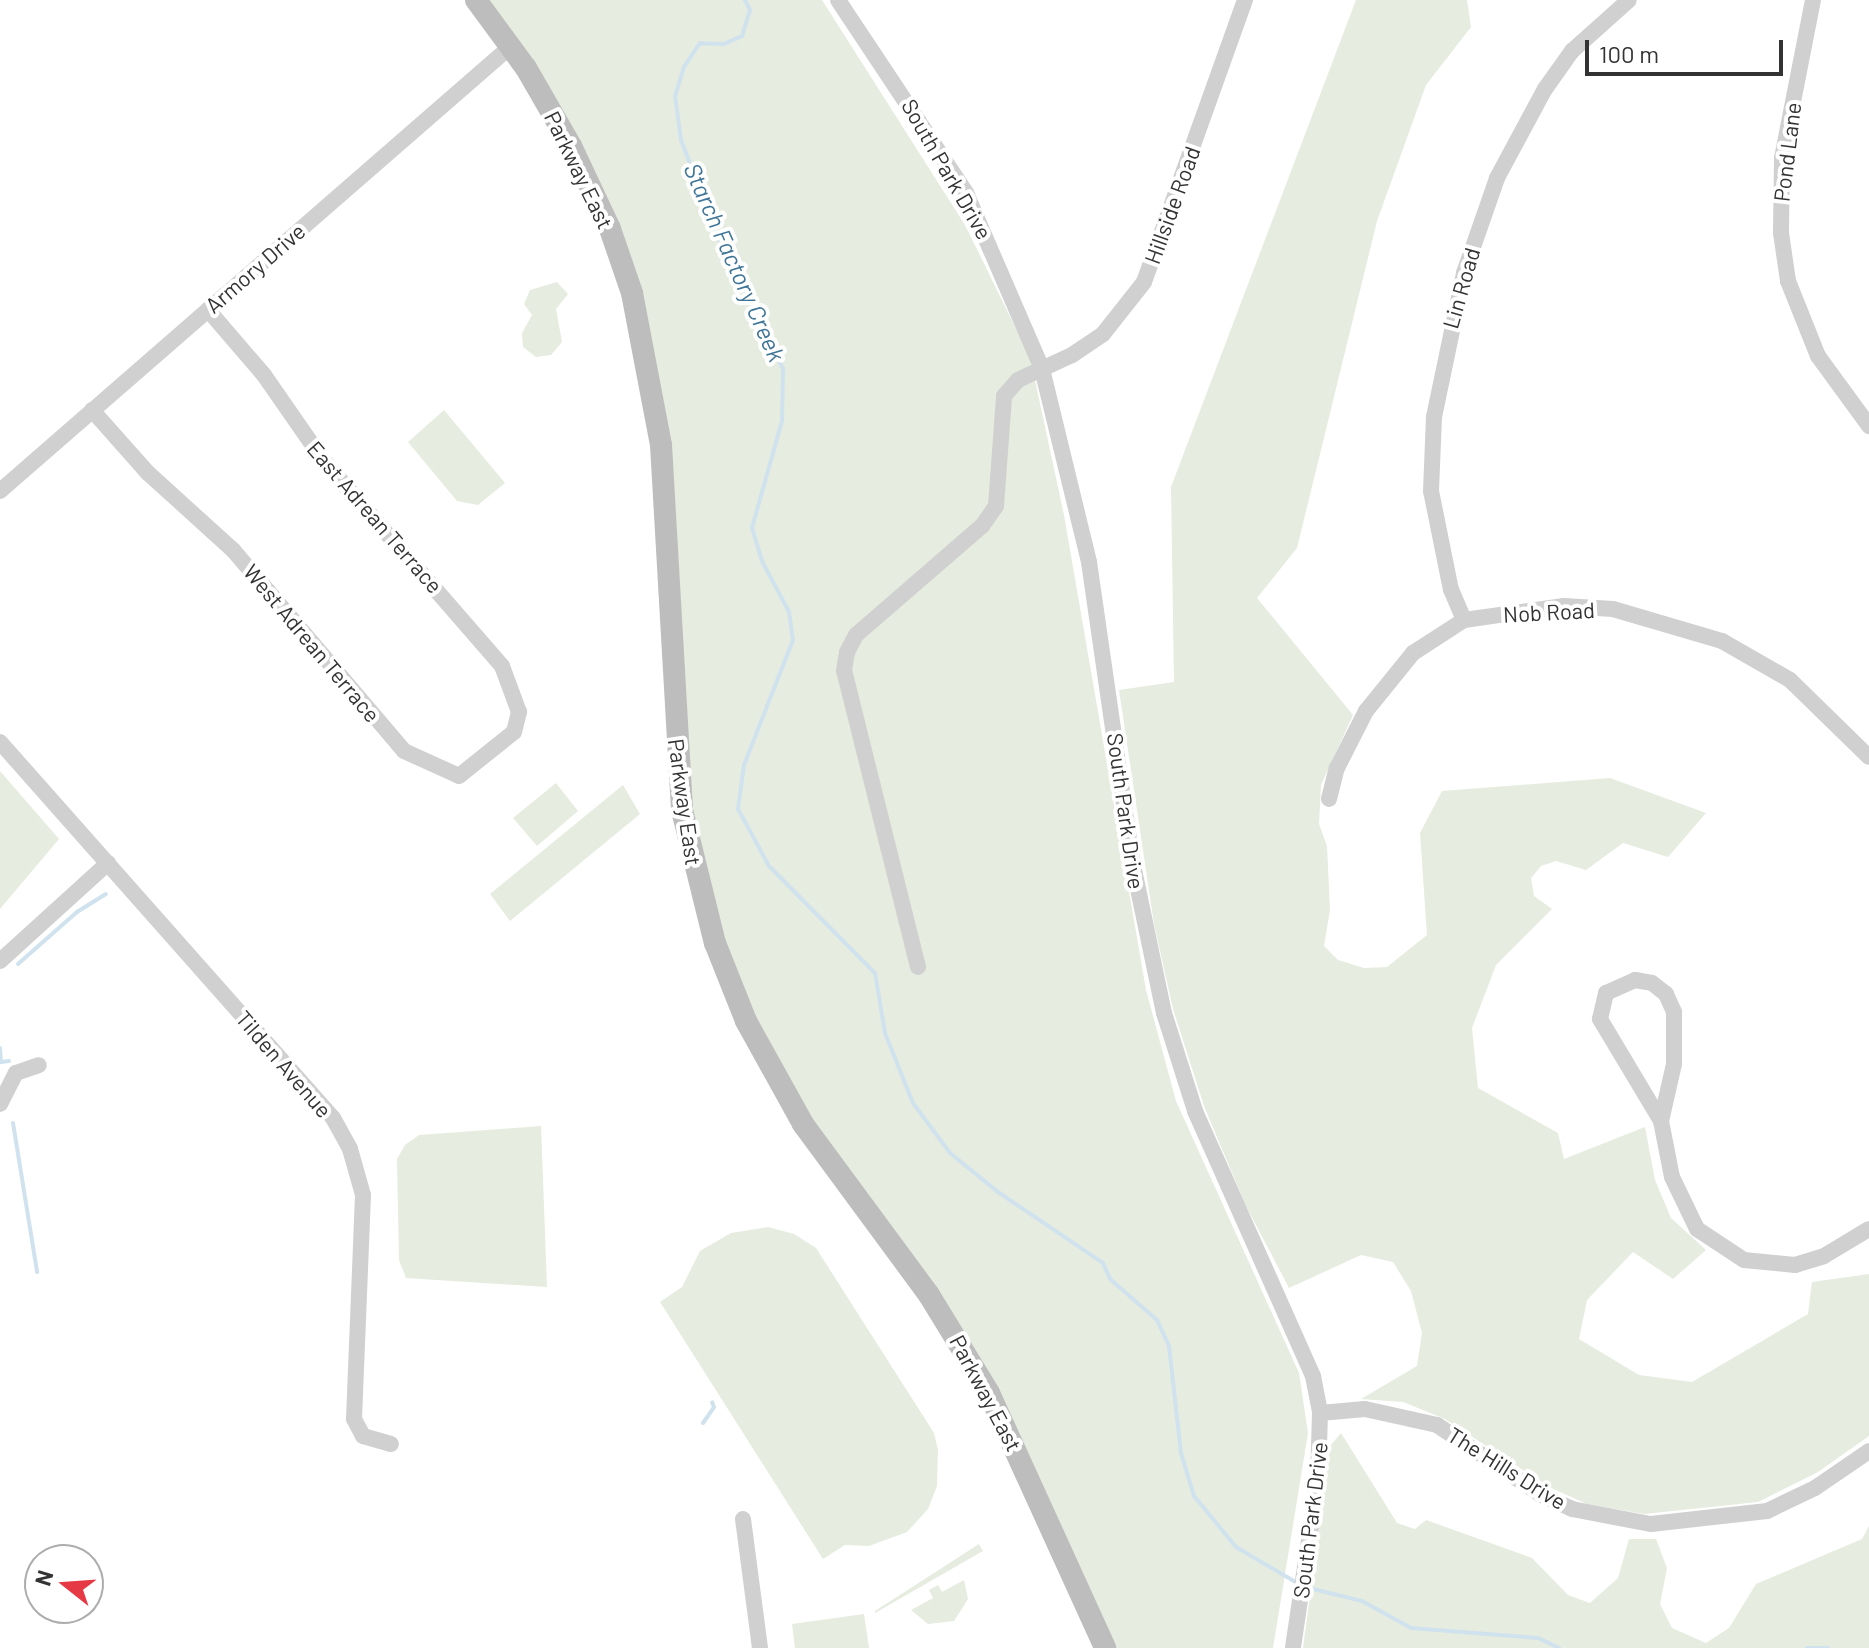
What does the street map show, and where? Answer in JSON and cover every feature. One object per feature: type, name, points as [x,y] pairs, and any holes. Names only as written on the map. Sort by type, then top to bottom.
[{"type":"street","name":"Parkway East","points":[[476,0],[511,46],[571,146],[610,229],[650,367],[661,445],[682,810],[715,943],[757,1045],[803,1124],[929,1295],[989,1393],[1078,1596],[1105,1648]]},
{"type":"street","name":"South Park Drive","points":[[838,0],[966,193],[1042,369],[1089,562],[1132,860],[1164,1013],[1195,1111],[1304,1353],[1320,1413],[1318,1480],[1293,1648]]},
{"type":"street","name":"Hillside Road","points":[[918,967],[844,671],[847,652],[856,635],[982,526],[996,506],[1004,396],[1018,380],[1103,334],[1144,282],[1245,0]]},
{"type":"street","name":"Lin Road","points":[[1464,620],[1451,590],[1431,491],[1434,417],[1464,273],[1497,178],[1545,89],[1572,51],[1629,0]]},
{"type":"street","name":"Pond Lane","points":[[1813,0],[1782,158],[1781,233],[1788,281],[1818,356],[1869,426]]},
{"type":"street","name":"Armory Drive","points":[[0,491],[511,46]]},
{"type":"street","name":"East Adrean Terrace","points":[[208,310],[264,375],[327,466],[502,666],[511,687]]},
{"type":"street","name":"West Adrean Terrace","points":[[92,410],[148,473],[228,544],[412,757],[452,775],[465,774],[514,732],[519,712],[511,687]]},
{"type":"street","name":"Nob Road","points":[[1329,799],[1348,743],[1387,681],[1442,630],[1464,620],[1564,606],[1613,609],[1665,620],[1722,641],[1790,680],[1869,757]]},
{"type":"street","name":"Tilden Avenue","points":[[0,742],[333,1118],[350,1149],[364,1216],[354,1419],[363,1436],[391,1444]]},
{"type":"street","points":[[0,961],[108,863]]},
{"type":"street","points":[[1661,1121],[1674,1064],[1674,1012],[1666,994],[1652,983],[1618,984],[1606,993],[1600,1019],[1661,1121],[1672,1177],[1693,1222],[1715,1244],[1744,1260],[1795,1265],[1824,1256],[1869,1229]]},
{"type":"street","points":[[0,1104],[16,1073],[39,1065]]},
{"type":"street","name":"The Hills Drive","points":[[1320,1413],[1365,1409],[1437,1425],[1540,1494],[1572,1509],[1651,1524],[1767,1511],[1815,1488],[1869,1451]]},
{"type":"street","points":[[743,1519],[760,1648]]},
{"type":"street","name":"Parkway East","points":[[1078,1596],[1089,1648]]},
{"type":"shaded area","points":[[488,0],[822,0],[965,225],[1030,357],[1064,515],[1146,990],[1176,1101],[1299,1373],[1308,1433],[1273,1648],[1113,1648],[1048,1501],[781,1076],[720,939],[688,805],[669,441],[645,309]]},
{"type":"shaded area","points":[[1356,0],[1467,0],[1471,27],[1426,85],[1377,221],[1297,548],[1257,598],[1353,715],[1321,785],[1319,824],[1327,846],[1330,910],[1324,946],[1338,960],[1364,968],[1387,967],[1427,935],[1420,833],[1442,791],[1610,778],[1706,813],[1668,857],[1623,843],[1586,870],[1556,861],[1541,866],[1531,878],[1534,896],[1552,909],[1496,965],[1472,1028],[1478,1088],[1558,1133],[1564,1159],[1645,1127],[1655,1180],[1671,1218],[1706,1250],[1673,1279],[1633,1252],[1587,1300],[1579,1339],[1639,1375],[1692,1382],[1808,1314],[1812,1282],[1869,1274],[1869,1436],[1818,1472],[1758,1502],[1644,1514],[1587,1504],[1549,1487],[1445,1419],[1403,1402],[1361,1399],[1417,1366],[1422,1333],[1411,1291],[1393,1262],[1361,1255],[1289,1288],[1245,1204],[1204,1106],[1173,1009],[1154,924],[1119,690],[1174,682],[1171,487]]},
{"type":"shaded area","points":[[557,282],[568,294],[556,309],[562,342],[551,355],[536,357],[523,347],[522,333],[532,315],[524,304],[530,290]]},
{"type":"shaded area","points":[[444,410],[505,483],[478,505],[457,501],[408,442]]},
{"type":"shaded area","points":[[0,771],[59,839],[0,909]]},
{"type":"shaded area","points":[[556,783],[578,811],[537,846],[513,818]]},
{"type":"shaded area","points":[[623,785],[640,814],[510,921],[490,894]]},
{"type":"shaded area","points":[[541,1126],[547,1287],[406,1278],[399,1260],[397,1159],[405,1145],[419,1135]]},
{"type":"shaded area","points":[[768,1227],[794,1234],[816,1248],[934,1433],[938,1450],[937,1486],[928,1509],[907,1532],[869,1546],[845,1545],[823,1559],[660,1302],[682,1287],[700,1251],[731,1233]]},
{"type":"shaded area","points":[[1341,1433],[1397,1523],[1415,1529],[1426,1520],[1532,1558],[1568,1595],[1590,1603],[1618,1578],[1629,1539],[1656,1539],[1667,1568],[1660,1604],[1672,1628],[1706,1643],[1729,1628],[1756,1584],[1862,1539],[1869,1526],[1869,1648],[1303,1648],[1330,1446]]},
{"type":"shaded area","points":[[979,1544],[983,1551],[875,1613],[875,1611]]},
{"type":"shaded area","points":[[964,1580],[968,1599],[954,1621],[928,1624],[911,1610],[933,1598],[929,1590],[938,1585],[942,1592]]},
{"type":"shaded area","points":[[864,1614],[869,1648],[795,1648],[792,1624]]},
{"type":"waterway","name":"Starch Factory Creek","points":[[745,0],[750,10],[742,36],[724,44],[700,43],[684,67],[675,96],[681,140],[721,244],[783,369],[782,421],[752,528],[763,563],[789,612],[793,640],[744,765],[738,809],[769,866],[875,973],[885,1033],[913,1103],[950,1153],[998,1192],[1103,1263],[1110,1279],[1157,1320],[1169,1346],[1181,1453],[1194,1496],[1236,1547],[1297,1583]]},
{"type":"waterway","points":[[18,964],[77,912],[106,894]]},
{"type":"waterway","points":[[0,1048],[1,1062],[9,1061]]},
{"type":"waterway","points":[[13,1123],[37,1272]]},
{"type":"waterway","points":[[703,1423],[714,1407],[712,1402]]},
{"type":"waterway","name":"Starch Factory Creek","points":[[1305,1587],[1362,1601],[1411,1628],[1538,1638],[1559,1648]]},
{"type":"waterway","name":"Starch Factory Creek","points":[[1807,1648],[1828,1648]]}]
